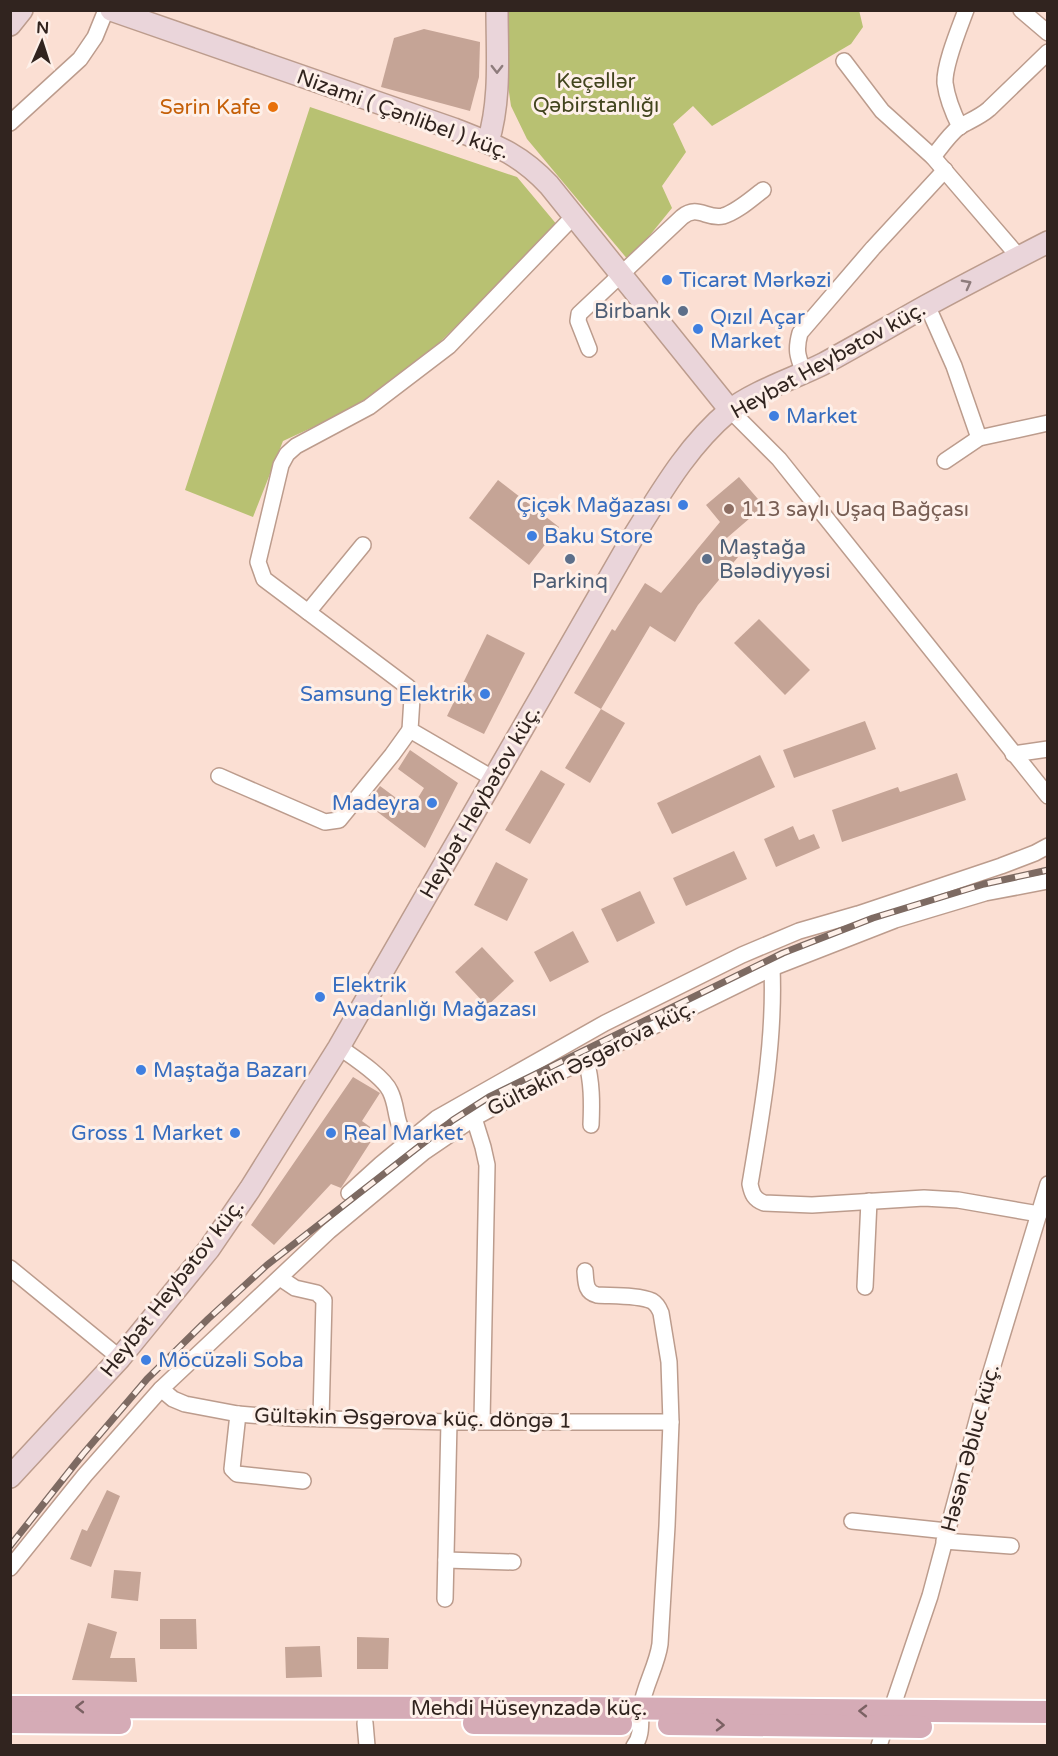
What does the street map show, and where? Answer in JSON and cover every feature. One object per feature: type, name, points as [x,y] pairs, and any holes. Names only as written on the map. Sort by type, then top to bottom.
[{"type":"main road","points":[[10,26],[22,10]]},
{"type":"main road","name":"Nizami ( Çənlibel ) küç.","points":[[111,10],[488,142],[517,157],[535,170],[574,216],[730,410]]},
{"type":"main road","points":[[488,142],[493,125],[497,90],[497,10]]},
{"type":"main road","name":"Heybət Heybətov küç.","points":[[10,1477],[120,1358],[209,1248],[250,1189],[339,1047],[630,542],[673,473],[702,438],[730,410],[804,373],[1047,242]]},
{"type":"main road","name":"Mehdi Hüseynzadə küç.","points":[[10,1707],[639,1726]]},
{"type":"main road","name":"Mehdi Hüseynzadə küç.","points":[[885,1728],[1047,1712]]},
{"type":"main road","name":"Mehdi Hüseynzadə küç.","points":[[10,1722],[1047,1727]]},
{"type":"street","points":[[10,123],[80,59],[95,37],[106,10]]},
{"type":"street","points":[[960,127],[953,114],[945,81],[947,67],[966,10]]},
{"type":"street","points":[[1021,10],[1047,33]]},
{"type":"street","points":[[933,157],[960,127],[989,109],[1047,52]]},
{"type":"street","points":[[844,61],[882,111],[933,157],[1019,257]]},
{"type":"street","points":[[804,373],[797,353],[800,333],[873,248],[945,170]]},
{"type":"street","points":[[589,349],[578,321],[579,314],[688,212],[722,216],[763,190]]},
{"type":"street","points":[[219,776],[325,822],[339,820],[410,730],[412,698],[408,687],[264,579],[258,562],[281,465],[287,453],[296,446],[369,407],[449,346],[574,216]]},
{"type":"street","points":[[927,305],[954,366],[979,438]]},
{"type":"street","points":[[730,410],[779,459],[1047,796]]},
{"type":"street","points":[[945,461],[979,438],[1047,423]]},
{"type":"street","points":[[308,612],[363,545]]},
{"type":"street","points":[[410,730],[494,779]]},
{"type":"street","points":[[1013,754],[1047,749]]},
{"type":"street","points":[[349,1193],[437,1118],[605,1023],[742,955],[799,931],[858,914],[1001,866],[1047,846]]},
{"type":"street","name":"Gültəkin Əsgərova küç.","points":[[10,1569],[85,1475],[161,1389],[329,1231],[424,1152],[474,1118],[542,1081],[772,968],[896,920],[985,893],[1047,881]]},
{"type":"street","points":[[772,968],[772,1014],[763,1103],[750,1184],[757,1200],[764,1203],[812,1205],[924,1198],[958,1200],[1039,1214]]},
{"type":"street","points":[[339,1047],[361,1063],[388,1088],[393,1098],[396,1119],[402,1131],[410,1139]]},
{"type":"street","points":[[586,1060],[591,1077],[591,1125]]},
{"type":"street","points":[[474,1118],[487,1165],[482,1421]]},
{"type":"street","name":"Həsən Əbluc küç.","points":[[885,1728],[930,1596],[983,1398],[1047,1185]]},
{"type":"street","points":[[865,1287],[869,1201]]},
{"type":"street","points":[[10,1268],[120,1358]]},
{"type":"street","points":[[585,1271],[587,1289],[591,1294],[643,1299],[653,1301],[658,1306],[669,1362],[671,1422],[660,1644],[646,1688],[639,1726]]},
{"type":"street","points":[[280,1278],[295,1288],[318,1293],[324,1300],[321,1419]]},
{"type":"street","name":"Gültəkin Əsgərova küç. döngə 1","points":[[161,1389],[173,1399],[185,1404],[238,1414],[321,1419],[448,1422],[671,1422]]},
{"type":"street","points":[[238,1414],[232,1468],[237,1474],[303,1481]]},
{"type":"street","points":[[446,1599],[448,1422]]},
{"type":"street","points":[[852,1521],[1011,1546]]},
{"type":"street","points":[[446,1560],[513,1562]]},
{"type":"street","points":[[365,1723],[367,1746]]},
{"type":"green space","name":"Keçəllər Qəbirstanlığı","points":[[859,10],[863,27],[851,44],[712,126],[693,106],[673,124],[686,152],[662,186],[672,208],[629,261],[527,139],[511,106],[506,72],[507,11]]},
{"type":"green space","points":[[310,107],[517,177],[558,226],[433,349],[359,406],[283,441],[253,517],[185,490]]},
{"type":"building","points":[[424,29],[480,42],[479,77],[470,111],[381,87],[394,38]]},
{"type":"building","points":[[739,477],[764,506],[721,543],[738,557],[698,605],[675,642],[650,626],[601,709],[574,693],[612,629],[615,631],[645,583],[661,593],[720,522],[706,505]]},
{"type":"building","points":[[498,480],[559,527],[529,565],[469,518]]},
{"type":"building","points":[[759,619],[810,670],[785,695],[734,643]]},
{"type":"building","points":[[487,634],[525,653],[484,734],[447,716]]},
{"type":"building","points":[[601,709],[625,723],[590,783],[565,768]]},
{"type":"building","points":[[865,721],[876,749],[794,778],[783,750]]},
{"type":"building","points":[[410,750],[458,783],[425,848],[367,804],[380,786],[411,809],[424,788],[398,769]]},
{"type":"building","points":[[760,755],[775,787],[672,834],[657,803]]},
{"type":"building","points":[[541,770],[565,784],[530,844],[505,830]]},
{"type":"building","points":[[957,773],[966,800],[842,842],[832,810],[898,787],[900,792]]},
{"type":"building","points":[[793,826],[799,840],[814,834],[820,848],[776,867],[764,839]]},
{"type":"building","points":[[734,851],[747,879],[686,906],[673,878]]},
{"type":"building","points":[[496,862],[528,879],[507,921],[474,905]]},
{"type":"building","points":[[640,891],[655,923],[617,942],[601,909]]},
{"type":"building","points":[[573,931],[589,962],[550,982],[534,952]]},
{"type":"building","points":[[482,947],[514,981],[487,1006],[455,972]]},
{"type":"building","points":[[353,1077],[380,1093],[362,1121],[377,1132],[341,1188],[331,1184],[274,1245],[251,1225]]},
{"type":"building","points":[[107,1490],[120,1496],[91,1567],[70,1559],[82,1529],[87,1531]]},
{"type":"building","points":[[114,1570],[141,1572],[138,1601],[111,1598]]},
{"type":"building","points":[[160,1619],[196,1619],[197,1649],[160,1649]]},
{"type":"building","points":[[88,1623],[117,1632],[110,1658],[135,1658],[137,1682],[72,1680]]},
{"type":"building","points":[[357,1637],[389,1638],[388,1669],[357,1669]]},
{"type":"building","points":[[320,1646],[322,1677],[286,1678],[285,1647]]},
{"type":"railway","points":[[10,1546],[83,1454],[147,1379],[208,1319],[267,1265],[453,1120],[489,1097],[783,953],[873,918],[984,884],[1048,870]]},
{"type":"place","name":"Sərin Kafe","points":[[273,107]]},
{"type":"place","name":"Ticarət Mərkəzi","points":[[667,280]]},
{"type":"place","name":"Birbank","points":[[683,311]]},
{"type":"place","name":"Qızıl Açar Market","points":[[698,329]]},
{"type":"place","name":"Market","points":[[774,416]]},
{"type":"place","name":"Çiçək Mağazası","points":[[683,505]]},
{"type":"place","name":"113 saylı Uşaq Bağçası","points":[[729,509]]},
{"type":"place","name":"Baku Store","points":[[532,536]]},
{"type":"place","name":"Parkinq","points":[[570,559]]},
{"type":"place","name":"Maştağa Bələdiyyəsi","points":[[707,559]]},
{"type":"place","name":"Samsung Elektrik","points":[[485,694]]},
{"type":"place","name":"Madeyra","points":[[432,803]]},
{"type":"place","name":"Elektrik Avadanlığı Mağazası","points":[[320,997]]},
{"type":"place","name":"Maştağa Bazarı","points":[[141,1070]]},
{"type":"place","name":"Gross 1 Market","points":[[235,1133]]},
{"type":"place","name":"Real Market","points":[[331,1133]]},
{"type":"place","name":"Möcüzəli Soba","points":[[146,1360]]}]
